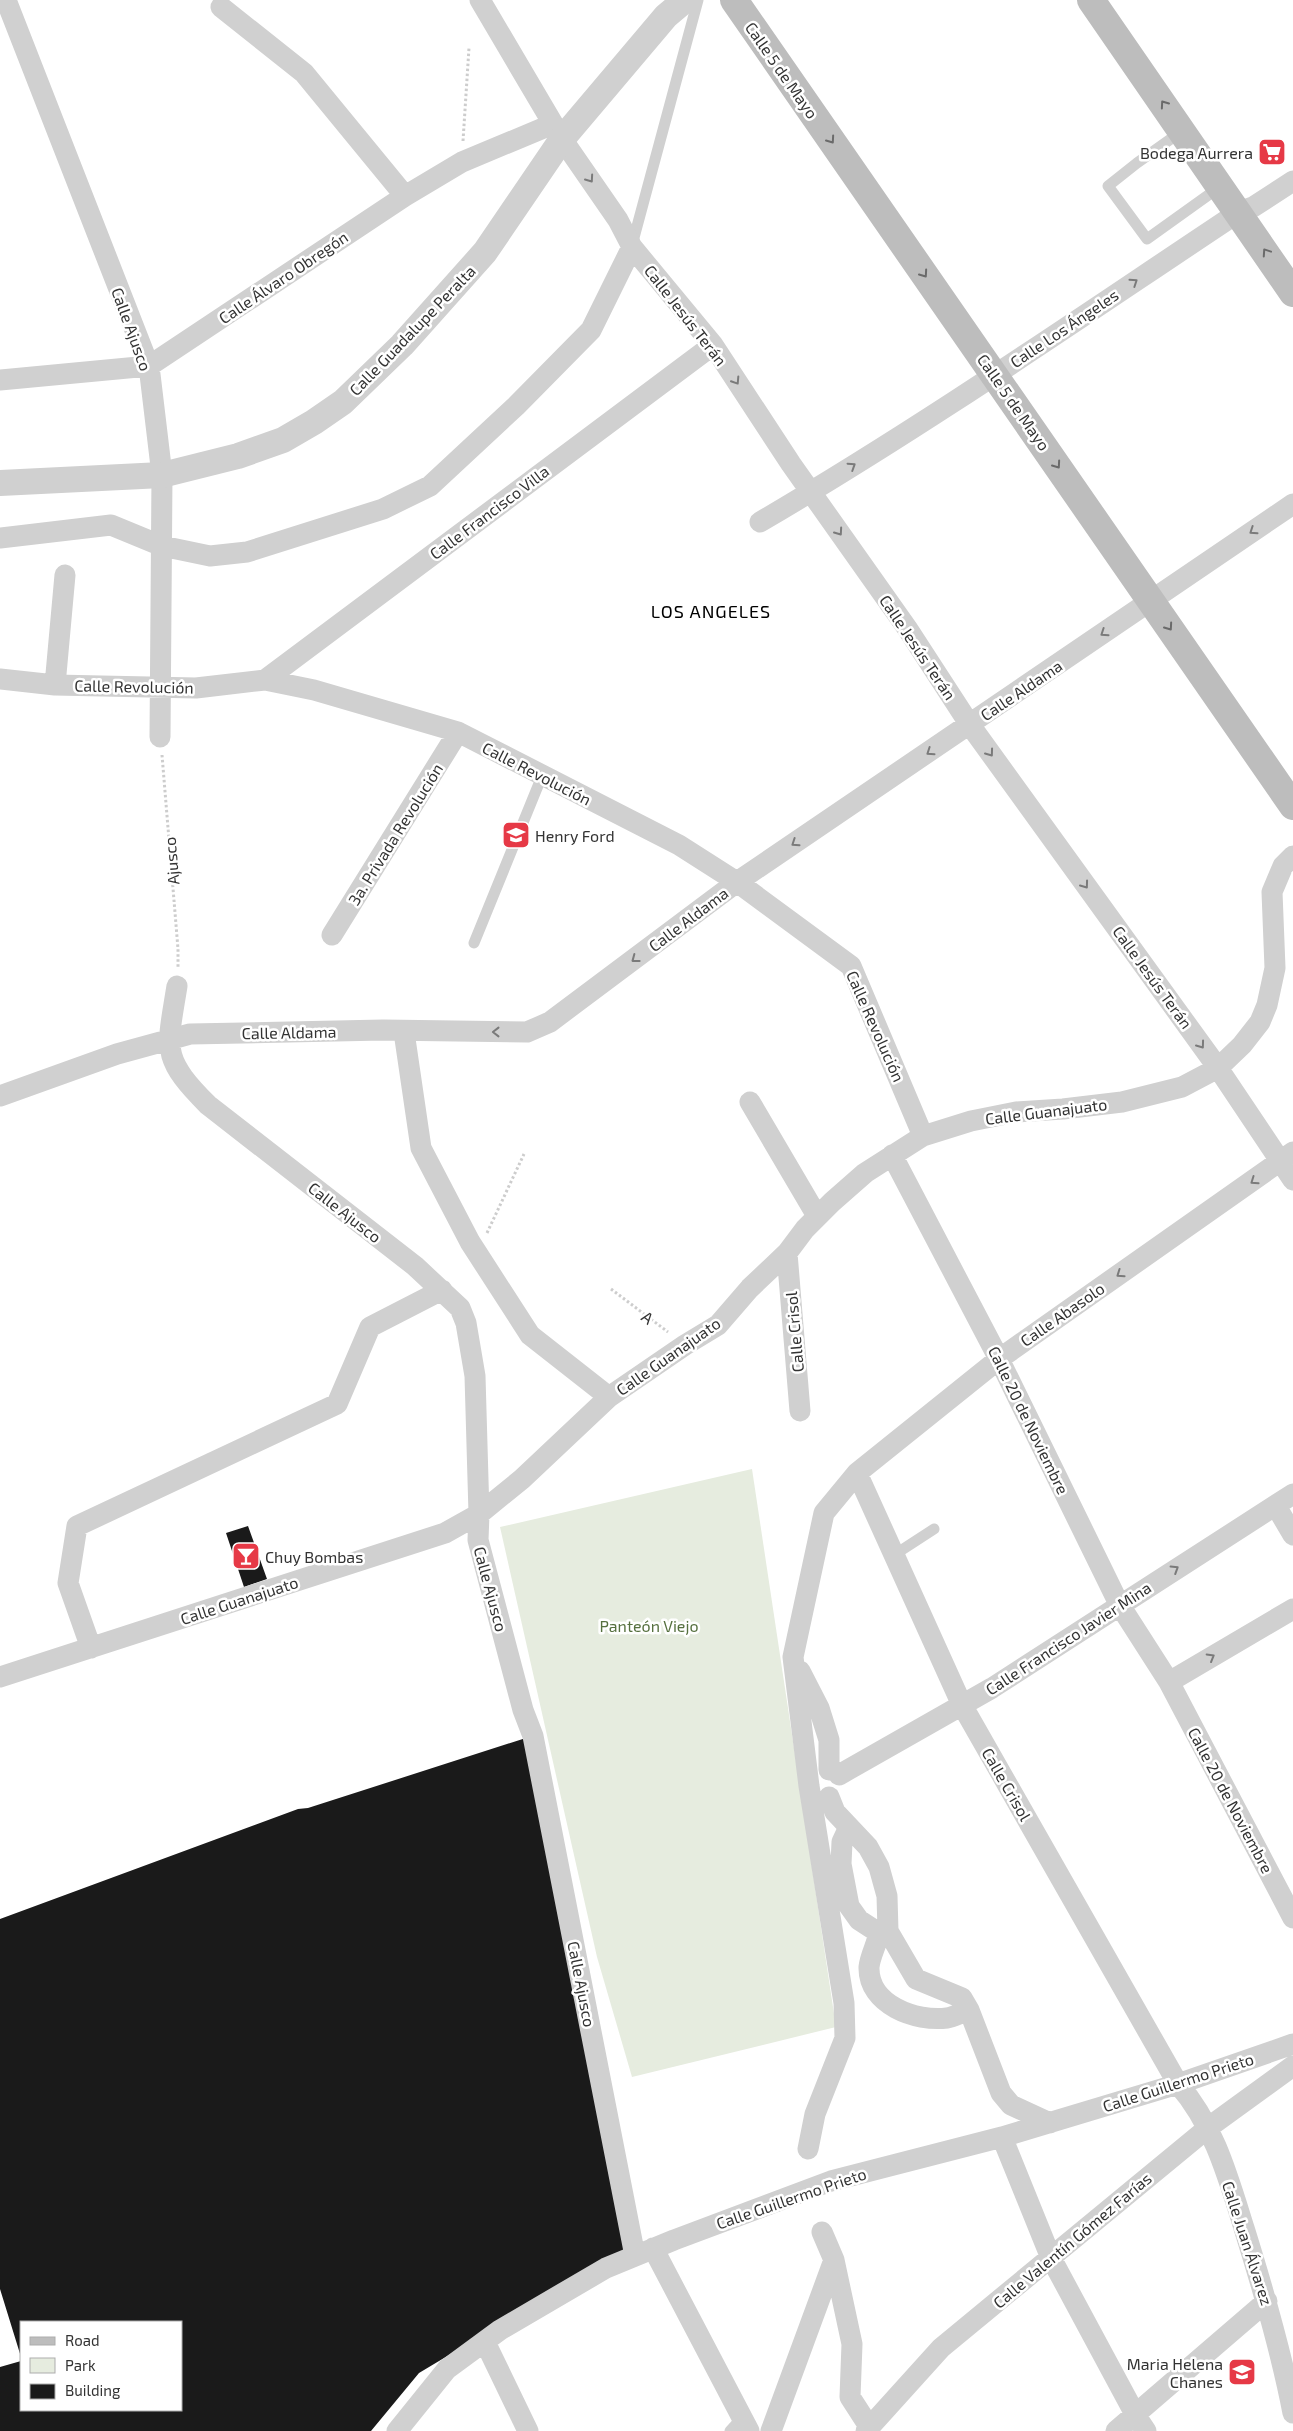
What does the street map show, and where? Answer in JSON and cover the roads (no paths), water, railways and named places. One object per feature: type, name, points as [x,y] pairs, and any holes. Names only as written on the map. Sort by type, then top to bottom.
[{"type":"main road","name":"Calle 5 de Mayo","points":[[734,0],[1293,806]]},
{"type":"main road","points":[[1091,0],[1239,212],[1293,293]]},
{"type":"street","name":"Calle Ajusco","points":[[6,0],[148,366],[162,475],[160,737]]},
{"type":"street","name":"Calle Jesús Terán","points":[[480,0],[557,131],[618,220],[632,247],[687,311],[713,345],[810,493],[907,628],[970,725],[1218,1068],[1287,1157],[1293,1180]]},
{"type":"street","name":"Calle Guadalupe Peralta","points":[[0,483],[162,475],[238,456],[282,440],[314,422],[343,402],[402,345],[485,252],[557,131],[666,16],[684,0]]},
{"type":"street","points":[[220,7],[304,73],[405,196]]},
{"type":"street","name":"Calle Álvaro Obregón","points":[[0,380],[148,366],[405,196],[462,162],[557,131]]},
{"type":"street","name":"Calle Los Ángeles","points":[[760,522],[810,493],[994,374],[1239,212],[1253,207],[1293,181]]},
{"type":"street","points":[[0,538],[111,525],[162,546],[210,556],[248,552],[383,509],[430,486],[516,406],[591,330],[632,247]]},
{"type":"street","name":"Calle Francisco Villa","points":[[265,680],[713,345]]},
{"type":"street","name":"Calle Aldama","points":[[0,1096],[117,1054],[190,1034],[383,1030],[404,1032],[527,1032],[550,1022],[737,882],[1293,504]]},
{"type":"street","points":[[55,685],[65,575]]},
{"type":"street","name":"Calle Revolución","points":[[0,679],[55,685],[161,688],[196,688],[265,680],[314,690],[458,732],[679,846],[737,882],[851,966],[923,1136]]},
{"type":"street","name":"3a. Privada Revolución","points":[[332,935],[458,732]]},
{"type":"street","name":"Calle Guanajuato","points":[[0,1678],[445,1533],[479,1514],[522,1479],[609,1398],[685,1345],[718,1325],[750,1288],[787,1253],[804,1229],[818,1216],[866,1173],[923,1136],[971,1121],[1016,1112],[1122,1102],[1182,1087],[1218,1068],[1242,1045],[1260,1022],[1267,1005],[1275,968],[1272,892],[1283,866],[1293,856]]},
{"type":"street","name":"Calle Ajusco","points":[[177,986],[169,1039],[172,1059],[185,1082],[208,1105],[415,1266],[460,1308],[466,1323],[474,1376],[479,1514],[478,1540],[523,1710],[533,1736],[644,2252],[740,2427]]},
{"type":"street","name":"Calle Guanajuato","points":[[404,1032],[421,1148],[478,1254],[530,1335],[609,1398]]},
{"type":"street","points":[[750,1102],[818,1216]]},
{"type":"street","name":"Calle 20 de Noviembre","points":[[892,1155],[999,1359],[1119,1604],[1169,1682],[1293,1918]]},
{"type":"street","name":"Calle Abasolo","points":[[793,1658],[824,1513],[857,1473],[999,1359],[1287,1157]]},
{"type":"street","name":"Calle Crisol","points":[[787,1253],[800,1411]]},
{"type":"street","points":[[91,1648],[68,1583],[77,1526],[337,1404],[370,1327],[442,1290]]},
{"type":"street","name":"Calle Crisol","points":[[857,1473],[962,1705],[1178,2084]]},
{"type":"street","points":[[1284,1500],[1293,1535]]},
{"type":"street","name":"Calle Francisco Javier Mina","points":[[834,1773],[962,1705],[1284,1500]]},
{"type":"street","points":[[1169,1682],[1293,1610]]},
{"type":"street","points":[[793,1658],[820,1708],[829,1740],[834,1773],[842,1782],[841,1789],[836,1795],[829,1797],[835,1812],[868,1847],[880,1868],[887,1896],[883,1932],[869,1966],[872,1984],[881,1998],[901,2012],[947,2018],[969,2010]]},
{"type":"street","points":[[793,1658],[808,1786],[844,2003],[845,2038],[814,2114],[808,2149]]},
{"type":"street","points":[[849,1827],[842,1842],[841,1864],[849,1906],[859,1920],[883,1932],[916,1979],[962,1998],[969,2010],[1001,2093],[1011,2105],[1050,2122]]},
{"type":"street","points":[[901,2012],[916,1979]]},
{"type":"street","name":"Calle Guillermo Prieto","points":[[396,2431],[448,2369],[500,2330],[606,2268],[787,2196],[831,2181],[1002,2137],[1178,2084],[1293,2044]]},
{"type":"street","name":"Calle Valentín Gómez Farías","points":[[868,2430],[941,2348],[1209,2128],[1293,2066]]},
{"type":"street","name":"Calle Juan Álvarez","points":[[1178,2084],[1190,2097],[1209,2128],[1230,2184],[1267,2300],[1293,2413]]},
{"type":"street","points":[[1002,2137],[1052,2258],[1141,2423]]},
{"type":"street","points":[[822,2232],[834,2260],[852,2344],[850,2397],[868,2430]]},
{"type":"street","points":[[771,2431],[834,2260]]},
{"type":"street","points":[[1116,2431],[1141,2423],[1267,2300]]},
{"type":"street","points":[[485,2342],[528,2431]]},
{"type":"lane","points":[[632,247],[698,0]]},
{"type":"lane","points":[[1182,132],[1137,162],[1108,186],[1147,239],[1221,186]]},
{"type":"lane","points":[[474,943],[542,776]]},
{"type":"lane","points":[[894,1555],[934,1529]]},
{"type":"place","name":"Bodega Aurrera","points":[[1272,152]]},
{"type":"place","name":"Henry Ford","points":[[516,835]]},
{"type":"place","name":"Chuy Bombas","points":[[246,1556]]},
{"type":"place","name":"Maria Helena Chanes","points":[[1242,2372]]},
{"type":"district","name":"LOS ANGELES","points":[[711,611]]},
{"type":"park label","name":"Panteón Viejo","points":[[649,1625]]}]
